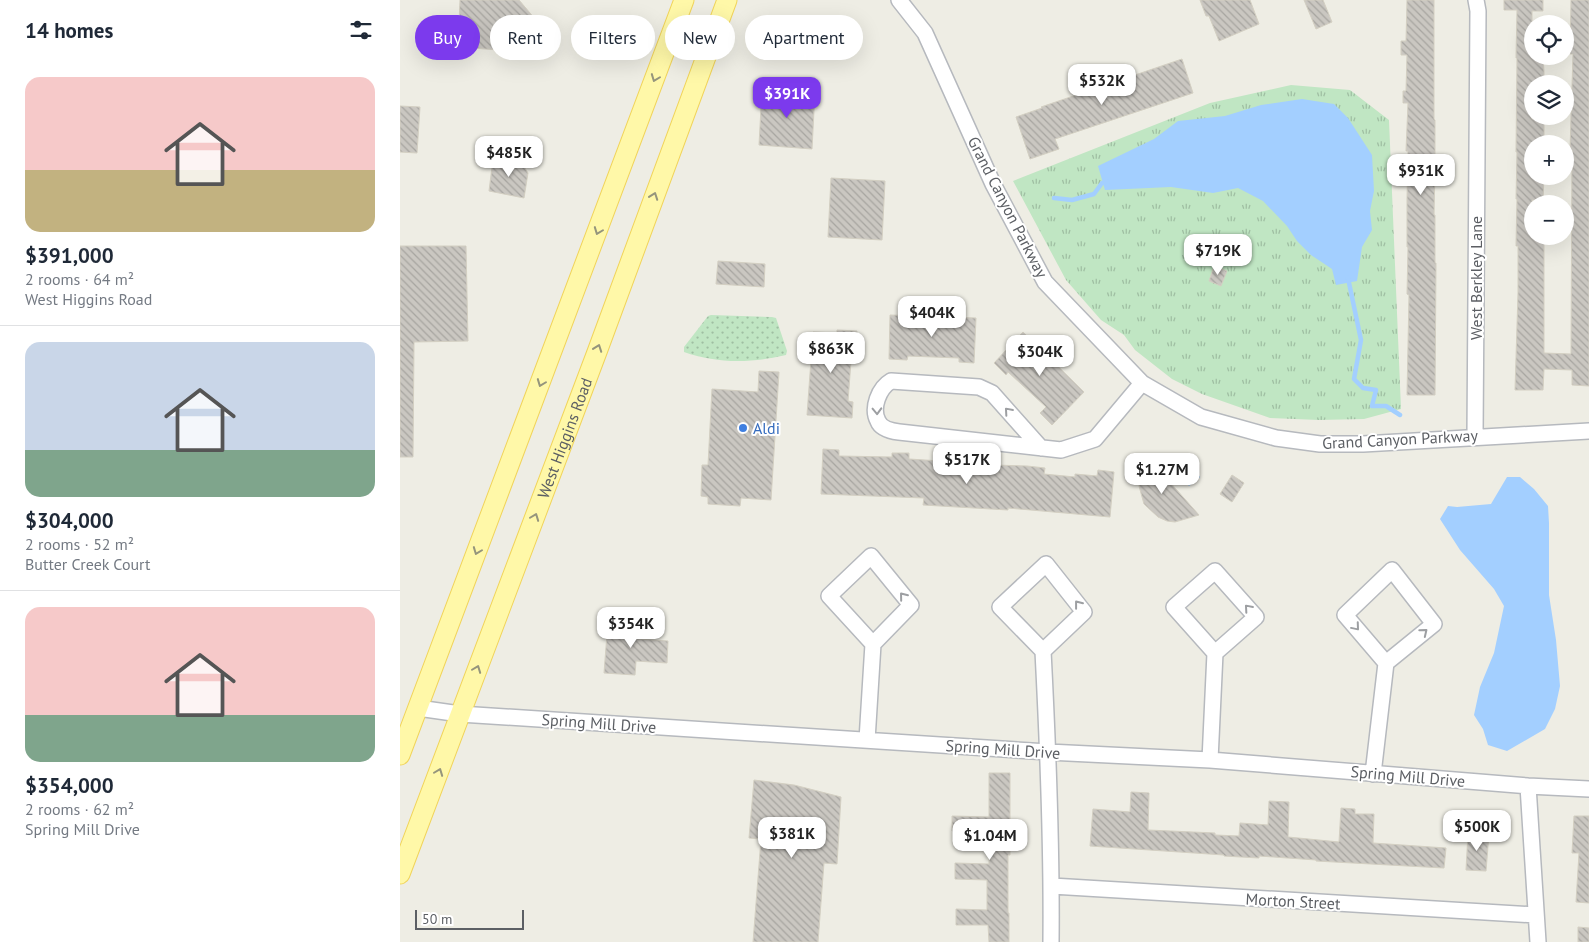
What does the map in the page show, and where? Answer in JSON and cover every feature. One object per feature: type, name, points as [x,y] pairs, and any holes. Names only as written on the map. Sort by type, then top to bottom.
[{"type":"main road","points":[[400,756],[684,0]]},
{"type":"main road","name":"West Higgins Road","points":[[400,874],[727,0]]},
{"type":"street","name":"Grand Canyon Parkway","points":[[899,0],[924,33],[994,184],[1045,282],[1142,383],[1201,417],[1276,438],[1320,444],[1363,444],[1455,439],[1475,436],[1589,431]]},
{"type":"street","name":"West Berkley Lane","points":[[1475,436],[1478,21],[1476,0]]},
{"type":"street","points":[[1040,448],[992,393],[979,387],[891,381],[885,385],[877,401],[876,414],[878,422],[886,429],[899,432],[1040,448],[1061,450],[1095,440],[1142,383]]},
{"type":"street","points":[[866,740],[873,644],[911,605],[871,556],[829,596],[873,644]]},
{"type":"street","points":[[1043,651],[1084,612],[1046,564],[1000,607],[1043,651],[1052,886],[1051,942]]},
{"type":"street","points":[[1373,774],[1386,663],[1434,624],[1392,570],[1345,615],[1386,663]]},
{"type":"street","points":[[1210,760],[1215,654],[1174,607],[1215,571],[1256,617],[1215,654]]},
{"type":"street","name":"Spring Mill Drive","points":[[418,708],[460,714],[1048,752],[1210,760],[1528,786],[1589,789]]},
{"type":"street","points":[[1528,786],[1538,942]]},
{"type":"street","name":"Morton Street","points":[[1052,886],[1535,915]]},
{"type":"green space","points":[[1291,85],[1350,90],[1389,120],[1401,409],[1364,419],[1270,418],[1202,394],[1172,379],[1135,350],[1124,335],[1101,320],[1066,280],[1013,181],[1210,103]]},
{"type":"green space","points":[[708,316],[776,318],[787,351],[786,355],[761,360],[735,361],[709,359],[684,352],[684,347]]},
{"type":"water","points":[[1302,99],[1334,104],[1348,118],[1372,155],[1374,191],[1370,211],[1372,230],[1362,247],[1357,281],[1336,285],[1332,269],[1311,255],[1263,201],[1238,188],[1213,193],[1171,187],[1105,190],[1098,166],[1154,139],[1178,121],[1225,116],[1261,105]]},
{"type":"water","points":[[1181,455],[1200,477],[1189,486],[1178,474],[1174,477],[1163,464],[1172,456],[1175,459]]},
{"type":"water","points":[[1507,477],[1520,477],[1534,489],[1548,506],[1549,595],[1556,640],[1560,686],[1555,709],[1545,729],[1507,751],[1488,745],[1483,729],[1474,715],[1480,687],[1494,653],[1504,606],[1494,589],[1460,550],[1440,519],[1448,506],[1491,504]]},
{"type":"building","points":[[460,0],[519,0],[532,15],[490,15],[490,49],[480,49],[480,15],[459,15]]},
{"type":"building","points":[[1200,0],[1250,0],[1259,24],[1219,41]]},
{"type":"building","points":[[1304,0],[1323,0],[1332,22],[1316,29]]},
{"type":"building","points":[[1407,0],[1434,0],[1435,395],[1407,395],[1409,295],[1407,294],[1408,151],[1406,151],[1408,103],[1403,103],[1403,91],[1406,91],[1407,55],[1401,55],[1401,41],[1406,41]]},
{"type":"building","points":[[1504,0],[1543,0],[1543,11],[1532,11],[1532,15],[1524,15],[1524,65],[1544,65],[1544,75],[1524,75],[1524,125],[1544,125],[1544,135],[1524,135],[1524,185],[1544,185],[1543,195],[1524,195],[1524,245],[1544,245],[1544,353],[1571,354],[1572,245],[1574,245],[1574,195],[1572,195],[1572,185],[1574,185],[1574,135],[1570,135],[1571,125],[1574,125],[1574,75],[1572,75],[1574,15],[1571,15],[1571,0],[1589,0],[1589,386],[1572,385],[1572,370],[1544,369],[1543,390],[1515,390],[1518,293],[1518,246],[1516,246],[1517,10],[1504,10]]},
{"type":"building","points":[[1182,59],[1193,93],[1055,139],[1059,149],[1030,159],[1016,117]]},
{"type":"building","points":[[762,89],[815,91],[812,149],[759,145]]},
{"type":"building","points":[[400,106],[420,107],[417,153],[400,152]]},
{"type":"building","points":[[493,159],[521,162],[528,173],[524,198],[489,191]]},
{"type":"building","points":[[831,178],[885,181],[882,240],[828,237]]},
{"type":"building","points":[[400,246],[466,246],[468,341],[414,342],[413,457],[400,457]]},
{"type":"building","points":[[718,261],[765,264],[764,287],[716,284]]},
{"type":"building","points":[[1214,266],[1227,271],[1221,286],[1209,281]]},
{"type":"building","points":[[890,315],[976,318],[974,363],[959,362],[959,358],[908,356],[907,360],[889,359]]},
{"type":"building","points":[[837,330],[857,331],[856,348],[852,348],[848,401],[853,402],[852,418],[807,415],[813,332],[837,333]]},
{"type":"building","points":[[1023,332],[1084,392],[1052,425],[1040,413],[1046,407],[1008,372],[1006,375],[994,363]]},
{"type":"building","name":"Aldi","points":[[759,371],[779,372],[771,500],[741,498],[740,506],[708,504],[708,497],[701,496],[702,465],[708,465],[712,389],[758,392]]},
{"type":"building","points":[[823,449],[839,450],[839,456],[892,457],[892,453],[909,453],[909,459],[941,461],[941,468],[972,470],[972,468],[994,469],[994,465],[1027,466],[1045,468],[1044,474],[1075,477],[1075,474],[1097,476],[1098,470],[1114,472],[1110,517],[1008,508],[1008,510],[923,505],[924,498],[821,494]]},
{"type":"building","points":[[1144,454],[1199,515],[1175,522],[1167,521],[1158,517],[1144,504],[1139,486],[1141,475],[1147,475],[1137,461]]},
{"type":"building","points":[[1232,475],[1244,483],[1232,502],[1220,494]]},
{"type":"building","points":[[608,621],[640,623],[639,639],[668,641],[667,663],[636,661],[635,675],[604,673]]},
{"type":"building","points":[[989,773],[1010,773],[1010,855],[1008,855],[1009,942],[989,942],[988,925],[956,925],[956,909],[987,910],[987,880],[955,879],[955,863],[989,864],[989,832],[952,831],[952,816],[989,817]]},
{"type":"building","points":[[754,780],[794,785],[841,797],[837,864],[824,863],[818,942],[753,942],[761,839],[749,838]]},
{"type":"building","points":[[1131,792],[1149,793],[1148,830],[1239,836],[1240,823],[1268,825],[1269,801],[1289,802],[1288,837],[1339,842],[1341,808],[1355,809],[1355,814],[1374,814],[1373,843],[1446,848],[1444,868],[1259,856],[1259,858],[1224,856],[1090,846],[1093,809],[1130,812]]},
{"type":"building","points":[[1574,816],[1589,816],[1589,903],[1576,902],[1579,853],[1572,853]]},
{"type":"building","points":[[1468,833],[1489,834],[1486,871],[1466,870]]},
{"type":"building","points":[[1578,927],[1589,928],[1589,942],[1578,942]]},
{"type":"waterway","points":[[1054,198],[1072,200],[1094,194],[1102,183],[1108,182]]},
{"type":"waterway","points":[[1348,278],[1361,340],[1354,379],[1363,388],[1376,390],[1372,406],[1386,406],[1400,415]]},
{"type":"place","name":"Aldi","points":[[743,428]]}]
